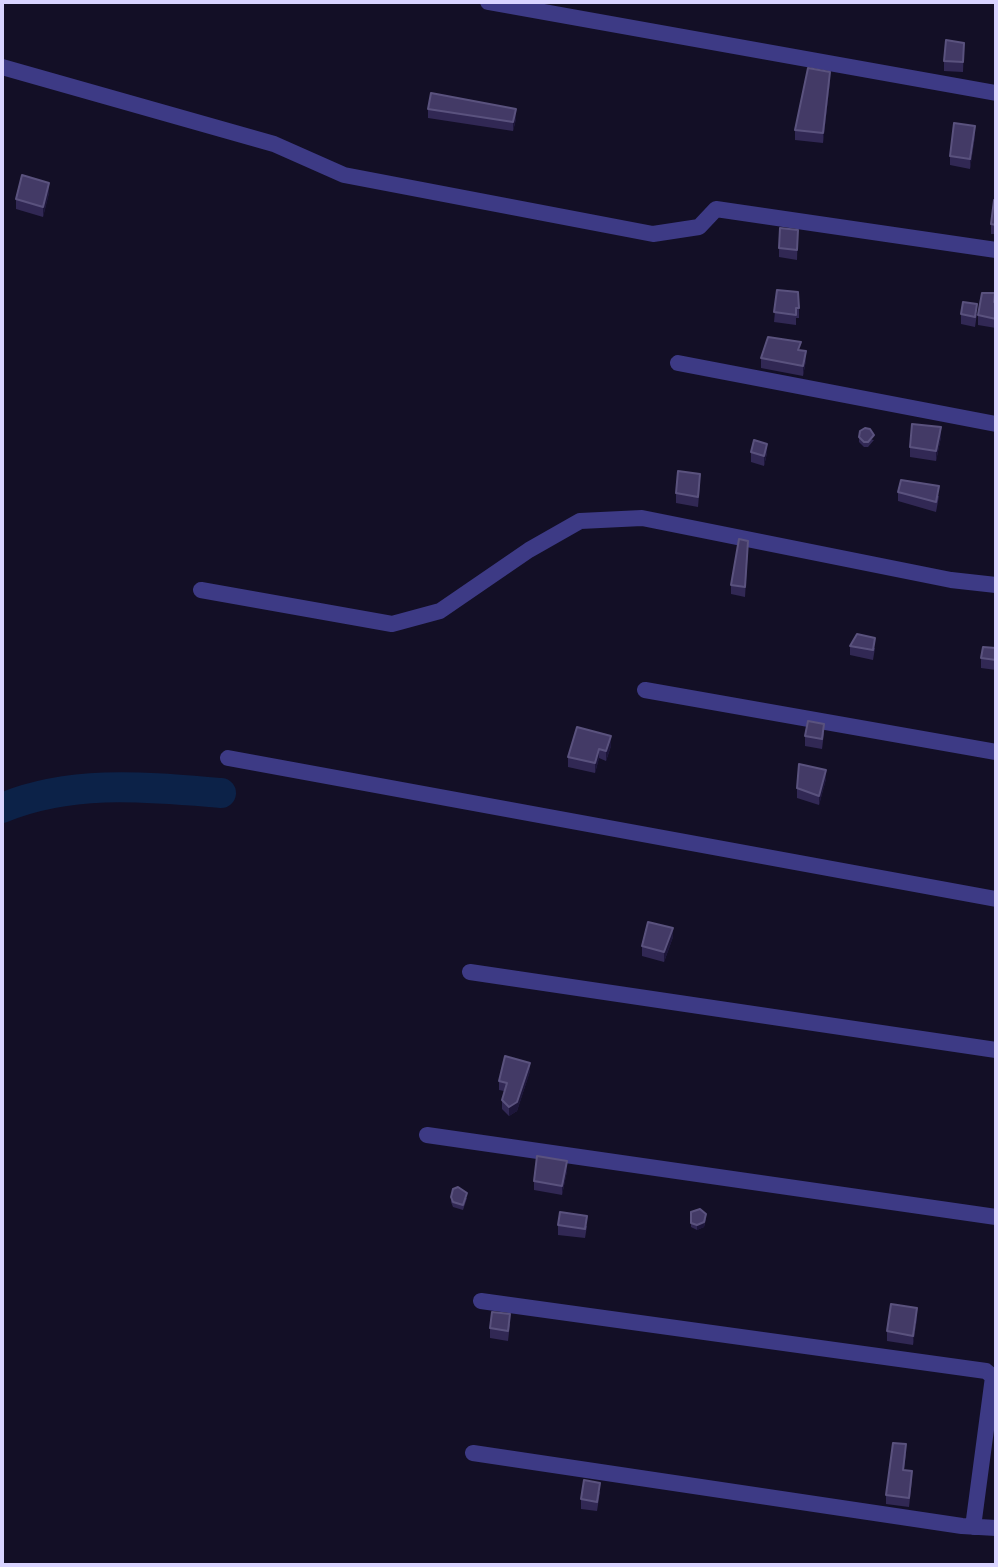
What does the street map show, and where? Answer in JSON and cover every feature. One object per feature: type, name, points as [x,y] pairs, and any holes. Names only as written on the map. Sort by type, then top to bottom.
[{"type":"street","points":[[488,2],[996,93]]},
{"type":"street","points":[[2,67],[274,144],[344,175],[653,234],[699,227],[716,209],[996,250]]},
{"type":"street","points":[[678,363],[996,424]]},
{"type":"street","points":[[201,590],[392,624],[440,611],[529,550],[580,521],[642,518],[951,580],[996,585]]},
{"type":"street","points":[[645,690],[996,752]]},
{"type":"street","points":[[228,758],[996,899]]},
{"type":"street","points":[[470,972],[996,1050]]},
{"type":"street","points":[[427,1135],[996,1217]]},
{"type":"street","points":[[481,1301],[986,1371],[993,1377],[973,1527]]},
{"type":"street","points":[[473,1453],[996,1528]]},
{"type":"building","points":[[946,40],[964,43],[963,62],[944,61]]},
{"type":"building","points":[[808,68],[830,72],[823,133],[795,130]]},
{"type":"building","points":[[431,93],[516,109],[513,122],[428,109]]},
{"type":"building","points":[[954,123],[975,126],[970,159],[950,156]]},
{"type":"building","points":[[22,175],[49,183],[43,207],[16,199]]},
{"type":"building","points":[[996,200],[996,225],[991,224]]},
{"type":"building","points":[[780,228],[798,230],[797,250],[779,248]]},
{"type":"building","points":[[777,290],[798,292],[796,315],[774,312]]},
{"type":"building","points":[[982,293],[995,293],[996,319],[978,315]]},
{"type":"building","points":[[963,302],[977,304],[975,317],[961,314]]},
{"type":"building","points":[[768,337],[801,342],[798,350],[806,351],[803,366],[761,358]]},
{"type":"building","points":[[912,424],[941,427],[936,451],[910,447]]},
{"type":"building","points":[[865,428],[874,435],[868,442],[859,437],[860,431]]},
{"type":"building","points":[[754,440],[767,444],[764,456],[751,452]]},
{"type":"building","points":[[678,471],[700,474],[698,497],[676,493]]},
{"type":"building","points":[[901,480],[939,486],[936,502],[898,492]]},
{"type":"building","points":[[739,539],[748,541],[745,587],[731,585]]},
{"type":"building","points":[[857,634],[875,638],[873,650],[850,646]]},
{"type":"building","points":[[983,647],[996,648],[996,660],[981,658]]},
{"type":"building","points":[[808,721],[824,724],[822,739],[805,736]]},
{"type":"building","points":[[577,727],[611,736],[606,751],[599,749],[595,763],[568,757]]},
{"type":"building","points":[[799,764],[826,770],[819,796],[797,788]]},
{"type":"building","points":[[648,922],[673,928],[664,952],[642,946]]},
{"type":"building","points":[[505,1056],[530,1063],[517,1102],[509,1107],[502,1100],[507,1083],[499,1081]]},
{"type":"building","points":[[537,1156],[567,1161],[562,1186],[534,1181]]},
{"type":"building","points":[[458,1187],[467,1193],[463,1205],[453,1202],[451,1197],[453,1189]]},
{"type":"building","points":[[700,1209],[706,1214],[704,1222],[697,1225],[691,1223],[691,1212]]},
{"type":"building","points":[[560,1212],[587,1216],[585,1229],[558,1225]]},
{"type":"building","points":[[891,1304],[917,1308],[913,1336],[887,1331]]},
{"type":"building","points":[[492,1312],[510,1314],[508,1331],[490,1328]]},
{"type":"building","points":[[893,1443],[906,1444],[903,1470],[912,1471],[909,1498],[886,1495]]},
{"type":"building","points":[[584,1480],[600,1483],[597,1502],[581,1499]]},
{"type":"waterway","points":[[2,808],[55,793],[110,787],[221,793]]}]
